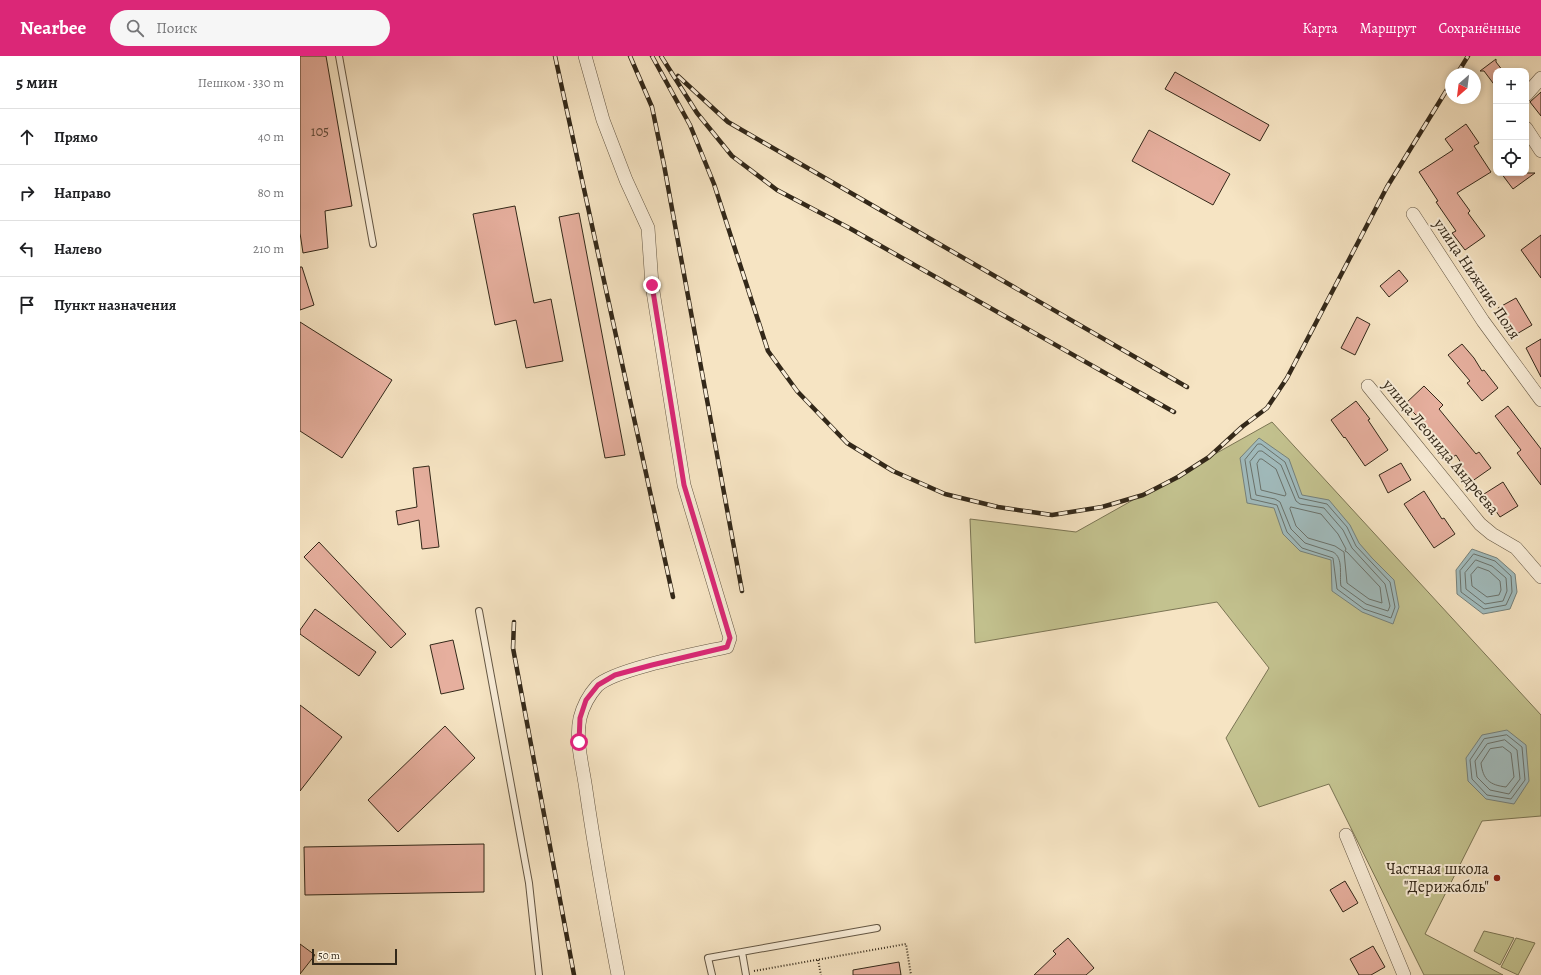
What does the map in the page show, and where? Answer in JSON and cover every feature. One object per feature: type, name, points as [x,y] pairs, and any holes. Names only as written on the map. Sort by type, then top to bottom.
[{"type":"street","points":[[585,56],[603,120],[626,180],[648,228],[652,285],[684,485],[730,638],[727,647],[615,675],[598,685],[586,700],[580,718],[579,742],[594,843],[618,975]]},
{"type":"street","points":[[1529,91],[1541,78]]},
{"type":"street","points":[[1529,133],[1541,151]]},
{"type":"street","name":"улица Нижние Поля","points":[[1413,214],[1483,321],[1541,400]]},
{"type":"street","name":"улица Леонида Андреева","points":[[1368,386],[1480,524],[1492,534],[1516,548],[1541,577]]},
{"type":"street","points":[[1346,835],[1404,975]]},
{"type":"lane","points":[[339,56],[373,244]]},
{"type":"lane","points":[[479,611],[529,883],[539,975]]},
{"type":"lane","points":[[712,975],[708,958],[876,928]]},
{"type":"lane","points":[[742,952],[746,974]]},
{"type":"path","points":[[746,974],[906,944],[911,975]]},
{"type":"path","points":[[818,960],[821,975]]},
{"type":"shaded area","points":[[1272,422],[1541,715],[1541,816],[1482,821],[1425,934],[1503,975],[1424,975],[1329,784],[1259,807],[1226,738],[1269,668],[1217,602],[975,643],[970,519],[1076,532]]},
{"type":"shaded area","points":[[1484,931],[1514,938],[1500,965],[1474,951]]},
{"type":"shaded area","points":[[1516,938],[1535,943],[1518,975],[1501,967]]},
{"type":"water","points":[[1259,438],[1289,459],[1302,495],[1329,500],[1350,525],[1359,543],[1394,580],[1399,607],[1393,624],[1362,612],[1332,591],[1331,560],[1300,551],[1283,534],[1274,508],[1247,503],[1240,458]]},
{"type":"water","points":[[1472,549],[1497,558],[1515,574],[1517,592],[1510,609],[1483,614],[1457,594],[1456,570]]},
{"type":"water","points":[[1507,730],[1526,745],[1529,781],[1514,804],[1486,799],[1468,781],[1466,758],[1482,735]]},
{"type":"building","points":[[300,56],[326,56],[352,206],[325,211],[328,248],[303,253],[300,233]]},
{"type":"building","points":[[1496,59],[1496,62],[1501,68],[1493,68],[1493,83],[1484,71],[1481,70]]},
{"type":"building","points":[[1175,72],[1269,125],[1260,141],[1165,89]]},
{"type":"building","points":[[1541,92],[1541,116],[1530,102]]},
{"type":"building","points":[[1466,124],[1479,143],[1474,146],[1491,172],[1457,193],[1470,211],[1468,213],[1485,236],[1465,250],[1452,233],[1456,231],[1436,202],[1438,201],[1419,172],[1453,150],[1445,139]]},
{"type":"building","points":[[1149,130],[1230,174],[1213,205],[1132,161]]},
{"type":"building","points":[[1529,173],[1535,173],[1513,189],[1503,176],[1529,176]]},
{"type":"building","points":[[515,206],[534,303],[551,299],[563,361],[526,368],[516,320],[495,325],[473,214]]},
{"type":"building","points":[[579,213],[625,455],[605,458],[559,217]]},
{"type":"building","points":[[1541,235],[1541,278],[1521,250]]},
{"type":"building","points":[[300,267],[302,267],[314,305],[300,310]]},
{"type":"building","points":[[1399,270],[1408,281],[1389,297],[1380,286]]},
{"type":"building","points":[[1516,298],[1532,325],[1515,335],[1498,308]]},
{"type":"building","points":[[1357,317],[1370,324],[1355,355],[1341,348]]},
{"type":"building","points":[[300,322],[392,380],[342,458],[300,431]]},
{"type":"building","points":[[1541,339],[1541,377],[1526,348]]},
{"type":"building","points":[[1462,344],[1474,358],[1482,371],[1484,370],[1498,388],[1482,401],[1467,383],[1470,381],[1448,355]]},
{"type":"building","points":[[1424,386],[1443,405],[1439,409],[1476,454],[1479,452],[1491,468],[1471,482],[1461,468],[1463,466],[1456,455],[1453,457],[1451,454],[1448,456],[1431,435],[1433,432],[1405,404]]},
{"type":"building","points":[[1356,401],[1370,419],[1368,420],[1388,450],[1365,466],[1331,420]]},
{"type":"building","points":[[1508,406],[1541,449],[1541,485],[1517,453],[1521,450],[1495,416]]},
{"type":"building","points":[[1401,463],[1411,480],[1388,493],[1379,475]]},
{"type":"building","points":[[429,466],[439,547],[422,549],[419,520],[398,525],[396,511],[417,507],[413,468]]},
{"type":"building","points":[[1503,482],[1518,506],[1500,517],[1484,494]]},
{"type":"building","points":[[1424,491],[1442,519],[1444,518],[1455,534],[1434,548],[1404,504]]},
{"type":"building","points":[[319,542],[406,634],[391,648],[304,557]]},
{"type":"building","points":[[315,609],[376,652],[359,676],[300,634],[300,630]]},
{"type":"building","points":[[453,640],[464,689],[441,694],[430,645]]},
{"type":"building","points":[[300,705],[342,737],[300,791]]},
{"type":"building","points":[[445,726],[475,758],[398,832],[368,800]]},
{"type":"building","points":[[484,844],[484,892],[305,895],[304,847]]},
{"type":"building","points":[[1345,881],[1358,903],[1343,912],[1330,890]]},
{"type":"building","points":[[1068,938],[1094,968],[1086,975],[1034,975],[1056,954],[1053,951]]},
{"type":"building","points":[[300,944],[315,955],[300,974]]},
{"type":"building","points":[[1373,946],[1385,967],[1371,975],[1359,975],[1350,959]]},
{"type":"building","points":[[899,962],[901,975],[853,975],[853,970]]},
{"type":"railway","points":[[555,56],[673,597]]},
{"type":"railway","points":[[630,56],[652,107],[742,591]]},
{"type":"railway","points":[[652,56],[690,125],[714,184],[768,351],[797,391],[847,443],[893,471],[945,494],[998,507],[1052,515],[1102,507],[1143,495],[1178,477],[1209,457],[1243,426],[1267,408],[1287,378],[1387,187],[1445,93]]},
{"type":"railway","points":[[661,56],[697,113],[732,156],[777,190],[851,229],[1174,412]]},
{"type":"railway","points":[[1461,68],[1468,56]]},
{"type":"railway","points":[[678,76],[728,122],[1187,387]]},
{"type":"railway","points":[[514,622],[513,648],[574,975]]},
{"type":"place","name":"Частная школа \"Дерижабль\"","points":[[1497,878]]},
{"type":"route","points":[[579,742],[580,718],[586,700],[598,685],[615,675],[727,647],[730,638],[684,485],[652,285]]}]
